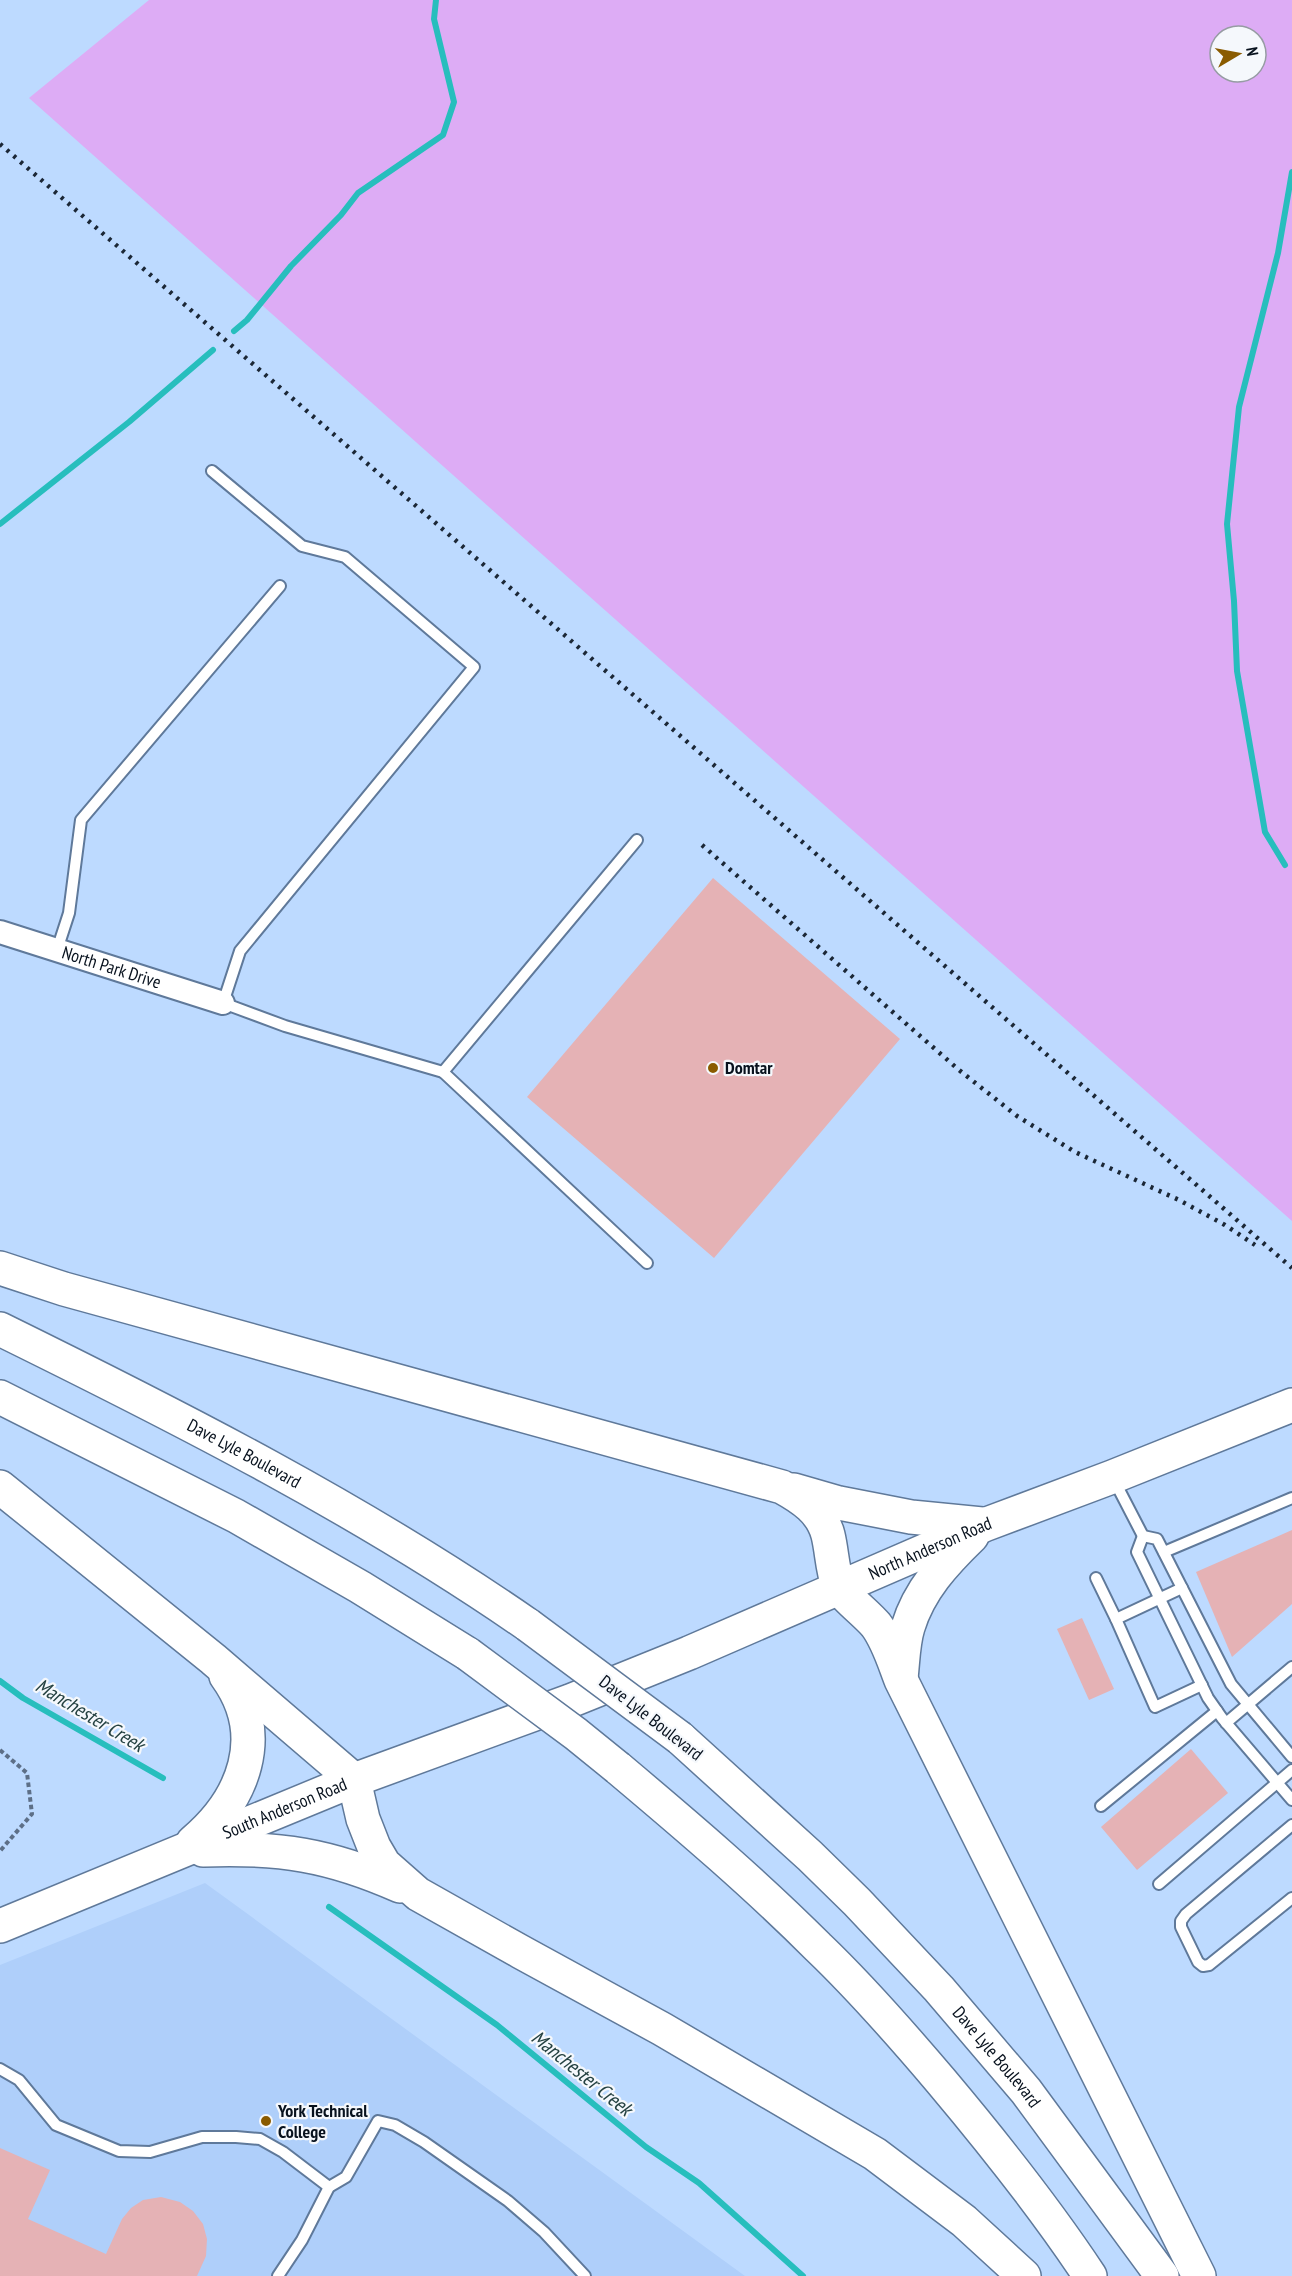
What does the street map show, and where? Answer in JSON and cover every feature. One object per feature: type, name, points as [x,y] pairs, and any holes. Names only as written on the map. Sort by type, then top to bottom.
[{"type":"main road","points":[[0,1268],[64,1289],[839,1503],[911,1517],[984,1525]]},
{"type":"main road","name":"Dave Lyle Boulevard","points":[[0,1329],[179,1420],[336,1504],[434,1563],[528,1625],[680,1738],[810,1856],[939,1989],[1026,2091],[1162,2276]]},
{"type":"main road","points":[[0,1397],[236,1516],[360,1587],[468,1654],[543,1708],[618,1768],[723,1857],[820,1948],[861,1992],[972,2118],[1062,2234],[1090,2276]]},
{"type":"main road","name":"North Anderson Road","points":[[570,1701],[689,1653],[984,1525],[1292,1405]]},
{"type":"main road","points":[[0,1487],[213,1659],[354,1780],[363,1819],[374,1847],[384,1864],[418,1894]]},
{"type":"main road","points":[[782,1487],[815,1510],[822,1520],[828,1535],[839,1587],[877,1626],[889,1648],[901,1680],[1199,2276]]},
{"type":"main road","points":[[901,1680],[908,1628],[926,1588],[951,1556],[984,1525]]},
{"type":"main road","points":[[183,1851],[208,1830],[229,1802],[242,1777],[249,1751],[247,1730],[240,1703],[230,1682],[213,1659]]},
{"type":"main road","name":"South Anderson Road","points":[[0,1926],[354,1780],[570,1701]]},
{"type":"main road","points":[[183,1851],[268,1850],[329,1859],[361,1868],[418,1894],[681,2040],[875,2154],[964,2221],[1024,2276]]},
{"type":"street","name":"North Park Drive","points":[[0,932],[223,1003]]},
{"type":"lane","points":[[212,471],[302,546],[345,557],[474,666],[240,951],[223,1003],[285,1026],[443,1072],[647,1263]]},
{"type":"lane","points":[[57,950],[69,913],[81,820],[280,586]]},
{"type":"lane","points":[[443,1072],[637,840]]},
{"type":"lane","points":[[1112,1477],[1143,1536],[1137,1552],[1202,1685],[1226,1723],[1292,1800]]},
{"type":"lane","points":[[1164,1552],[1292,1498]]},
{"type":"lane","points":[[1143,1536],[1157,1539],[1231,1684],[1248,1706],[1290,1750]]},
{"type":"lane","points":[[1096,1578],[1155,1707],[1202,1685]]},
{"type":"lane","points":[[1116,1619],[1182,1588]]},
{"type":"lane","points":[[1226,1723],[1292,1667]]},
{"type":"lane","points":[[1101,1806],[1217,1711]]},
{"type":"lane","points":[[1159,1884],[1292,1770]]},
{"type":"lane","points":[[1292,1825],[1186,1914],[1181,1921],[1181,1927],[1198,1962],[1203,1966],[1209,1965],[1292,1898]]},
{"type":"lane","points":[[0,2069],[19,2080],[56,2125],[119,2151],[150,2152],[202,2137],[260,2139],[283,2151],[329,2187]]},
{"type":"lane","points":[[279,2276],[302,2240],[329,2187],[346,2177],[378,2121],[395,2125],[424,2142],[508,2201],[544,2232],[585,2276]]},
{"type":"path","points":[[0,1750],[27,1773],[32,1814],[0,1851]]},
{"type":"shaded area","points":[[149,0],[1292,0],[1292,1221],[29,98]]},
{"type":"shaded area","name":"York Technical College","points":[[205,1883],[745,2276],[0,2276],[0,1965]]},
{"type":"building","name":"Domtar","points":[[713,878],[900,1039],[714,1258],[527,1097]]},
{"type":"building","points":[[1292,1530],[1292,1604],[1232,1657],[1196,1572]]},
{"type":"building","points":[[1082,1618],[1114,1689],[1089,1700],[1057,1629]]},
{"type":"building","points":[[1191,1749],[1228,1793],[1137,1870],[1101,1827]]},
{"type":"building","points":[[0,2148],[50,2170],[28,2219],[106,2254],[122,2219],[131,2208],[143,2200],[161,2197],[180,2202],[193,2211],[203,2224],[207,2239],[206,2256],[197,2276],[0,2276]]},
{"type":"waterway","points":[[234,331],[247,320],[291,266],[341,215],[358,193],[443,135],[454,102],[434,19],[436,0]]},
{"type":"waterway","points":[[1285,865],[1265,832],[1237,671],[1227,524],[1239,407],[1278,253],[1292,172]]},
{"type":"waterway","points":[[0,524],[129,422],[213,350]]},
{"type":"waterway","name":"Manchester Creek","points":[[0,1681],[23,1698],[163,1778]]},
{"type":"waterway","name":"Manchester Creek","points":[[329,1907],[497,2025],[646,2147],[699,2183],[803,2276]]},
{"type":"railway","points":[[0,144],[1292,1268]]},
{"type":"railway","points":[[702,845],[959,1070],[1017,1116],[1075,1152],[1179,1200],[1225,1225],[1255,1245]]},
{"type":"place","name":"Domtar","points":[[713,1068]]},
{"type":"place","name":"York Technical College","points":[[266,2121]]}]
